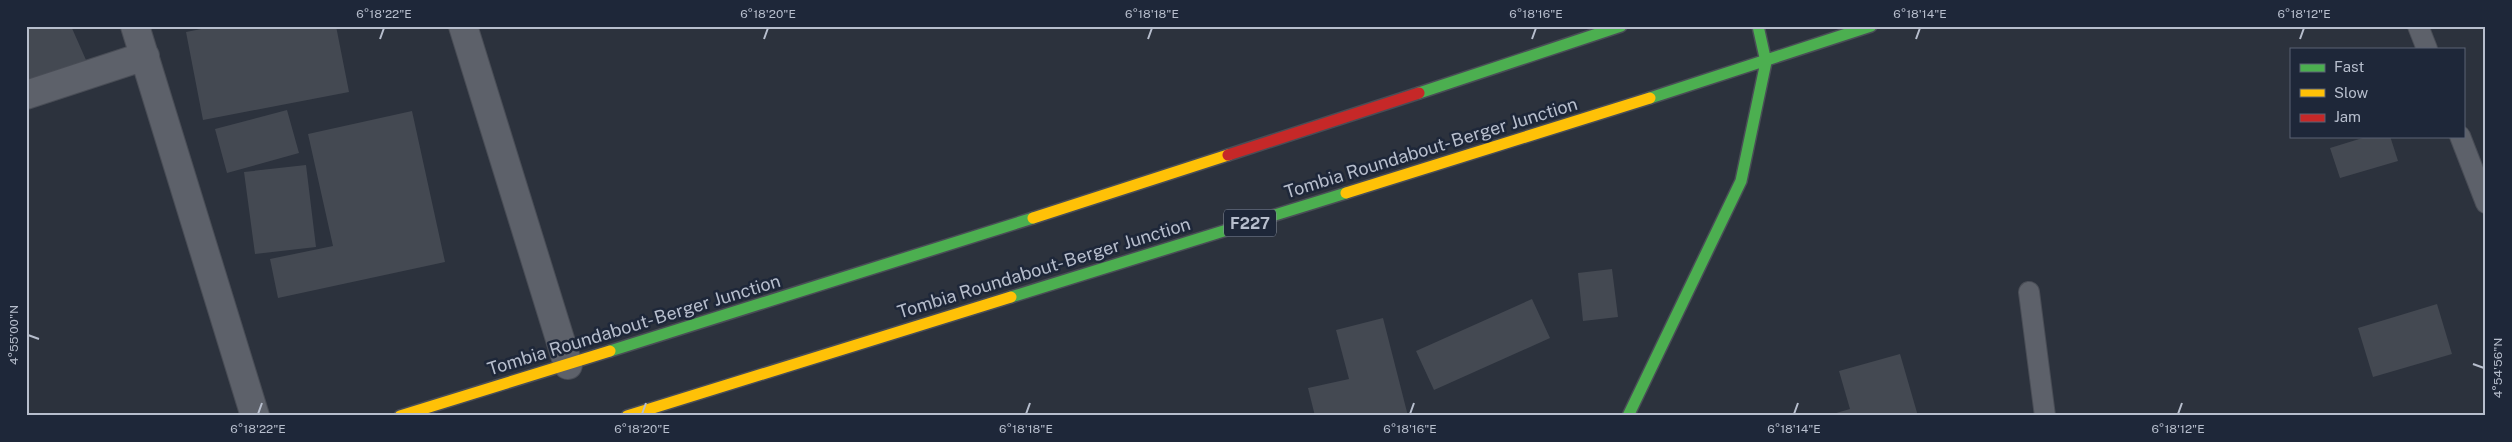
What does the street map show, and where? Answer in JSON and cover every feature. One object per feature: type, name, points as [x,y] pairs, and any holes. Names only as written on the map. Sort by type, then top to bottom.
[{"type":"main road","name":"Tombia Roundabout- Berger Junction","points":[[400,416],[568,365],[1390,103],[1621,26]]},
{"type":"main road","points":[[1628,416],[1741,181],[1766,62],[1758,26]]},
{"type":"main road","name":"Tombia Roundabout- Berger Junction","points":[[628,416],[1766,62],[1871,26]]},
{"type":"street","points":[[136,26],[255,416]]},
{"type":"street","points":[[462,26],[568,365]]},
{"type":"street","points":[[26,95],[145,56]]},
{"type":"lane","points":[[2418,26],[2427,48]]},
{"type":"lane","points":[[2461,138],[2486,203]]},
{"type":"lane","points":[[2029,292],[2045,416]]},
{"type":"building","points":[[26,26],[71,26],[86,60],[26,85]]},
{"type":"building","points":[[216,26],[336,26],[349,92],[203,120],[186,32]]},
{"type":"building","points":[[287,110],[299,153],[227,173],[215,129]]},
{"type":"building","points":[[412,111],[445,262],[278,298],[270,259],[333,246],[308,134]]},
{"type":"building","points":[[2362,138],[2391,138],[2398,161],[2340,178],[2330,148]]},
{"type":"building","points":[[306,165],[316,247],[255,254],[244,172]]},
{"type":"building","points":[[1612,269],[1618,317],[1583,321],[1578,273]]},
{"type":"building","points":[[1532,299],[1550,338],[1434,390],[1416,351]]},
{"type":"building","points":[[2437,304],[2452,354],[2373,377],[2358,328]]},
{"type":"building","points":[[1383,318],[1408,416],[1315,416],[1308,388],[1349,379],[1336,330]]},
{"type":"building","points":[[1900,354],[1918,416],[1826,416],[1850,409],[1839,371]]},
{"type":"traffic: fast","points":[[1419,93],[1621,26]]},
{"type":"traffic: fast","points":[[1628,416],[1741,181],[1766,62],[1758,26]]},
{"type":"traffic: fast","points":[[1650,98],[1871,26]]},
{"type":"traffic: fast","points":[[1011,297],[1346,193]]},
{"type":"traffic: fast","points":[[610,351],[1033,218]]},
{"type":"traffic: slow","points":[[1346,193],[1650,98]]},
{"type":"traffic: slow","points":[[1033,218],[1228,155]]},
{"type":"traffic: slow","points":[[627,416],[1011,297]]},
{"type":"traffic: slow","points":[[400,416],[610,351]]},
{"type":"traffic: jam","points":[[1228,155],[1419,93]]}]
